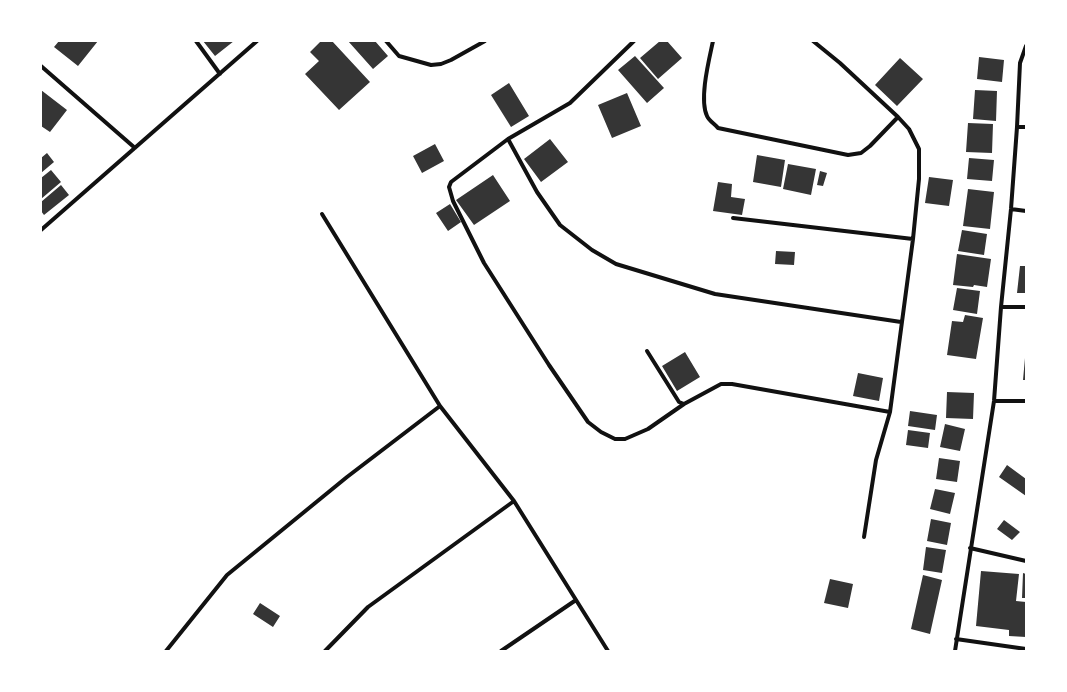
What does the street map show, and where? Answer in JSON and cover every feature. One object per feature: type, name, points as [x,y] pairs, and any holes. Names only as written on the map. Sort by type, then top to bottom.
[{"type":"street","points":[[196,41],[220,74]]},
{"type":"street","points":[[41,230],[257,41]]},
{"type":"street","points":[[386,41],[399,56],[431,65],[442,64],[451,60],[485,41]]},
{"type":"street","points":[[634,41],[570,103],[508,139],[450,182],[449,187],[453,201],[484,263],[549,365],[588,422],[601,432],[615,439],[624,439],[648,429],[684,404],[721,384],[732,384],[770,392],[890,412]]},
{"type":"street","points":[[713,41],[706,78],[704,103],[708,117],[718,128],[848,156],[861,153],[870,146],[898,117]]},
{"type":"street","points":[[813,41],[840,63],[909,128],[919,149],[919,180],[913,239],[890,412],[876,460],[864,537]]},
{"type":"street","points":[[955,651],[994,401],[1001,307],[1011,209],[1020,63],[1026,46]]},
{"type":"street","points":[[41,66],[135,148]]},
{"type":"street","points":[[1017,127],[1026,127]]},
{"type":"street","points":[[508,139],[537,192],[560,225],[592,250],[616,264],[715,294],[902,322]]},
{"type":"street","points":[[1011,209],[1026,211]]},
{"type":"street","points":[[322,214],[440,406],[514,501],[608,651]]},
{"type":"street","points":[[733,218],[913,239]]},
{"type":"street","points":[[1001,307],[1026,307]]},
{"type":"street","points":[[647,352],[679,402],[684,404]]},
{"type":"street","points":[[994,401],[1026,401]]},
{"type":"street","points":[[166,651],[227,575],[347,477],[440,406]]},
{"type":"street","points":[[325,651],[368,607],[514,501]]},
{"type":"street","points":[[970,548],[1026,561]]},
{"type":"street","points":[[502,651],[576,600]]},
{"type":"street","points":[[956,639],[1026,649]]},
{"type":"building","points":[[59,41],[98,41],[78,66],[54,47]]},
{"type":"building","points":[[203,41],[234,41],[215,56]]},
{"type":"building","points":[[321,41],[332,41],[370,82],[339,110],[305,74],[319,61],[310,52]]},
{"type":"building","points":[[348,41],[375,41],[388,56],[373,69]]},
{"type":"building","points":[[660,41],[667,41],[682,58],[658,79],[640,58]]},
{"type":"building","points":[[635,56],[664,88],[647,103],[618,70]]},
{"type":"building","points":[[979,57],[1004,60],[1002,82],[977,79]]},
{"type":"building","points":[[900,58],[923,79],[897,106],[875,85]]},
{"type":"building","points":[[509,83],[529,116],[511,127],[491,95]]},
{"type":"building","points":[[41,90],[67,110],[50,132],[41,126]]},
{"type":"building","points":[[975,90],[997,91],[996,121],[973,119]]},
{"type":"building","points":[[627,93],[641,126],[612,138],[598,105]]},
{"type":"building","points":[[968,123],[993,124],[992,153],[966,152]]},
{"type":"building","points":[[550,139],[568,162],[541,182],[524,159]]},
{"type":"building","points":[[435,144],[444,161],[422,173],[413,156]]},
{"type":"building","points":[[47,153],[54,162],[41,173],[41,158]]},
{"type":"building","points":[[757,155],[785,160],[781,187],[753,182]]},
{"type":"building","points":[[969,158],[994,160],[992,181],[967,179]]},
{"type":"building","points":[[788,164],[816,169],[811,195],[783,189]]},
{"type":"building","points":[[51,170],[61,182],[41,199],[41,178]]},
{"type":"building","points":[[820,171],[827,173],[823,186],[817,185]]},
{"type":"building","points":[[493,175],[510,201],[474,225],[456,200]]},
{"type":"building","points":[[929,177],[953,180],[949,206],[925,203]]},
{"type":"building","points":[[718,182],[732,184],[731,197],[745,199],[742,215],[713,211]]},
{"type":"building","points":[[61,185],[69,195],[44,215],[41,211],[41,202]]},
{"type":"building","points":[[968,189],[994,192],[990,229],[963,226]]},
{"type":"building","points":[[450,204],[461,222],[448,231],[436,213]]},
{"type":"building","points":[[962,230],[987,234],[984,255],[958,251]]},
{"type":"building","points":[[776,251],[795,252],[794,265],[775,264]]},
{"type":"building","points":[[957,254],[991,259],[987,287],[974,285],[973,287],[953,285]]},
{"type":"building","points":[[1020,266],[1026,266],[1026,293],[1017,293]]},
{"type":"building","points":[[957,288],[980,291],[977,314],[953,310]]},
{"type":"building","points":[[965,315],[983,318],[976,359],[947,355],[952,321],[963,322]]},
{"type":"building","points":[[685,352],[700,377],[677,391],[662,366]]},
{"type":"building","points":[[1025,358],[1026,380],[1023,380]]},
{"type":"building","points":[[858,373],[883,378],[879,401],[853,396]]},
{"type":"building","points":[[947,392],[974,393],[973,419],[946,418]]},
{"type":"building","points":[[910,411],[937,415],[935,430],[908,426]]},
{"type":"building","points":[[945,424],[965,429],[960,451],[940,447]]},
{"type":"building","points":[[908,430],[930,433],[928,448],[906,445]]},
{"type":"building","points":[[939,458],[960,461],[957,482],[936,479]]},
{"type":"building","points":[[1007,465],[1026,479],[1026,496],[999,477]]},
{"type":"building","points":[[935,489],[955,493],[950,514],[930,509]]},
{"type":"building","points":[[931,519],[951,523],[947,545],[927,541]]},
{"type":"building","points":[[1004,520],[1020,532],[1012,540],[997,529]]},
{"type":"building","points":[[926,547],[946,550],[942,573],[923,570]]},
{"type":"building","points":[[981,571],[1019,574],[1016,601],[1026,602],[1026,637],[1009,636],[1009,630],[976,626]]},
{"type":"building","points":[[1023,573],[1026,574],[1026,598],[1022,598]]},
{"type":"building","points":[[923,575],[942,580],[930,634],[911,629]]},
{"type":"building","points":[[830,579],[853,584],[848,608],[824,603]]},
{"type":"building","points":[[260,603],[280,616],[273,627],[253,614]]}]
